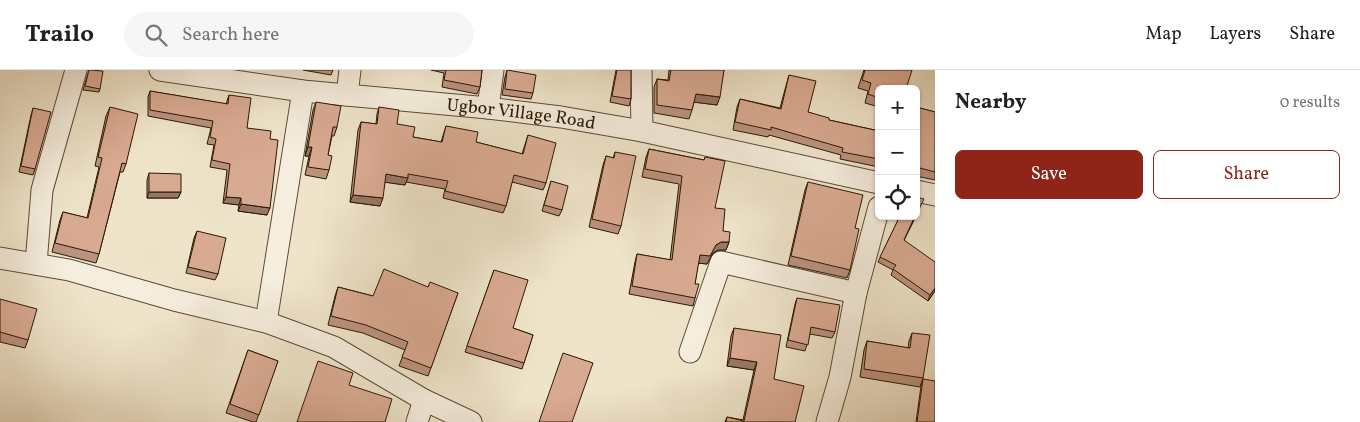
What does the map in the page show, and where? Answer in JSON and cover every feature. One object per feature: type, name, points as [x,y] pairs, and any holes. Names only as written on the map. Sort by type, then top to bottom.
[{"type":"street","points":[[36,264],[42,190],[76,70]]},
{"type":"street","name":"Ugbor Village Road","points":[[160,70],[303,91],[488,108],[642,131],[875,182]]},
{"type":"street","points":[[347,95],[350,70]]},
{"type":"street","points":[[488,108],[493,70]]},
{"type":"street","points":[[641,70],[642,131]]},
{"type":"street","points":[[266,322],[303,91]]},
{"type":"street","points":[[920,192],[935,195]]},
{"type":"street","points":[[827,422],[840,377],[856,293],[876,220]]},
{"type":"street","points":[[0,258],[69,270],[174,300],[266,322],[334,347],[424,400],[471,422]]},
{"type":"street","points":[[690,352],[721,262],[856,293]]},
{"type":"street","points":[[417,422],[424,400]]},
{"type":"building","points":[[89,70],[103,71],[100,89],[85,86]]},
{"type":"building","points":[[446,70],[482,70],[480,87],[444,80]]},
{"type":"building","points":[[507,70],[536,75],[533,93],[505,89]]},
{"type":"building","points":[[617,70],[631,70],[631,99],[612,96]]},
{"type":"building","points":[[671,70],[724,70],[720,97],[696,94],[692,110],[657,105],[657,79],[669,81]]},
{"type":"building","points":[[865,70],[912,70],[907,85],[875,85],[875,97],[868,94],[871,83],[862,80]]},
{"type":"building","points":[[789,75],[816,81],[808,112],[829,118],[829,120],[875,130],[875,158],[842,152],[843,148],[771,127],[771,130],[735,122],[740,99],[781,109]]},
{"type":"building","points":[[150,91],[228,104],[229,95],[251,98],[247,128],[271,131],[270,139],[278,140],[270,208],[241,204],[241,198],[226,197],[230,164],[212,160],[216,139],[210,137],[213,121],[150,110]]},
{"type":"building","points":[[316,102],[341,106],[337,127],[333,127],[328,155],[332,156],[329,170],[308,167],[312,147],[308,147]]},
{"type":"building","points":[[110,107],[138,114],[126,164],[122,163],[99,254],[55,243],[63,212],[88,218],[102,158],[98,157]]},
{"type":"building","points":[[379,107],[399,110],[397,124],[415,127],[413,137],[442,142],[446,126],[478,132],[476,142],[523,154],[528,135],[556,143],[546,183],[514,175],[506,206],[445,191],[448,181],[408,174],[408,178],[386,174],[383,198],[353,195],[361,122],[377,124]]},
{"type":"building","points":[[33,108],[51,112],[35,169],[21,166]]},
{"type":"building","points":[[920,108],[935,112],[935,172],[920,168]]},
{"type":"building","points":[[649,149],[704,160],[705,157],[725,161],[715,208],[725,209],[723,231],[730,232],[729,242],[721,242],[716,245],[710,256],[700,255],[695,284],[699,284],[695,298],[632,286],[637,254],[672,260],[682,176],[645,169]]},
{"type":"building","points":[[615,152],[636,156],[621,226],[592,219],[606,156],[614,158]]},
{"type":"building","points":[[149,173],[181,174],[181,192],[149,192]]},
{"type":"building","points":[[551,181],[568,186],[562,210],[544,205]]},
{"type":"building","points":[[808,182],[863,195],[855,228],[859,229],[850,270],[791,256]]},
{"type":"building","points":[[920,198],[924,199],[920,207]]},
{"type":"building","points":[[898,220],[913,220],[904,240],[935,262],[935,288],[930,295],[893,269],[896,265],[880,257]]},
{"type":"building","points":[[197,231],[226,238],[218,274],[188,267]]},
{"type":"building","points":[[384,269],[428,287],[430,282],[458,293],[431,368],[402,357],[408,342],[366,325],[331,316],[338,287],[373,296]]},
{"type":"building","points":[[494,270],[528,280],[513,328],[533,335],[524,363],[467,346]]},
{"type":"building","points":[[797,298],[840,305],[835,332],[811,327],[808,345],[788,340]]},
{"type":"building","points":[[0,299],[37,309],[28,340],[0,332]]},
{"type":"building","points":[[734,328],[781,335],[774,379],[804,386],[795,422],[726,422],[727,417],[744,421],[757,362],[730,358]]},
{"type":"building","points":[[912,333],[930,335],[923,378],[864,369],[867,341],[910,348]]},
{"type":"building","points":[[248,350],[278,361],[259,415],[230,404]]},
{"type":"building","points":[[563,353],[593,363],[572,422],[539,422]]},
{"type":"building","points":[[318,361],[353,373],[349,385],[392,399],[385,422],[297,422]]},
{"type":"building","points":[[923,379],[935,381],[935,422],[917,422]]}]
